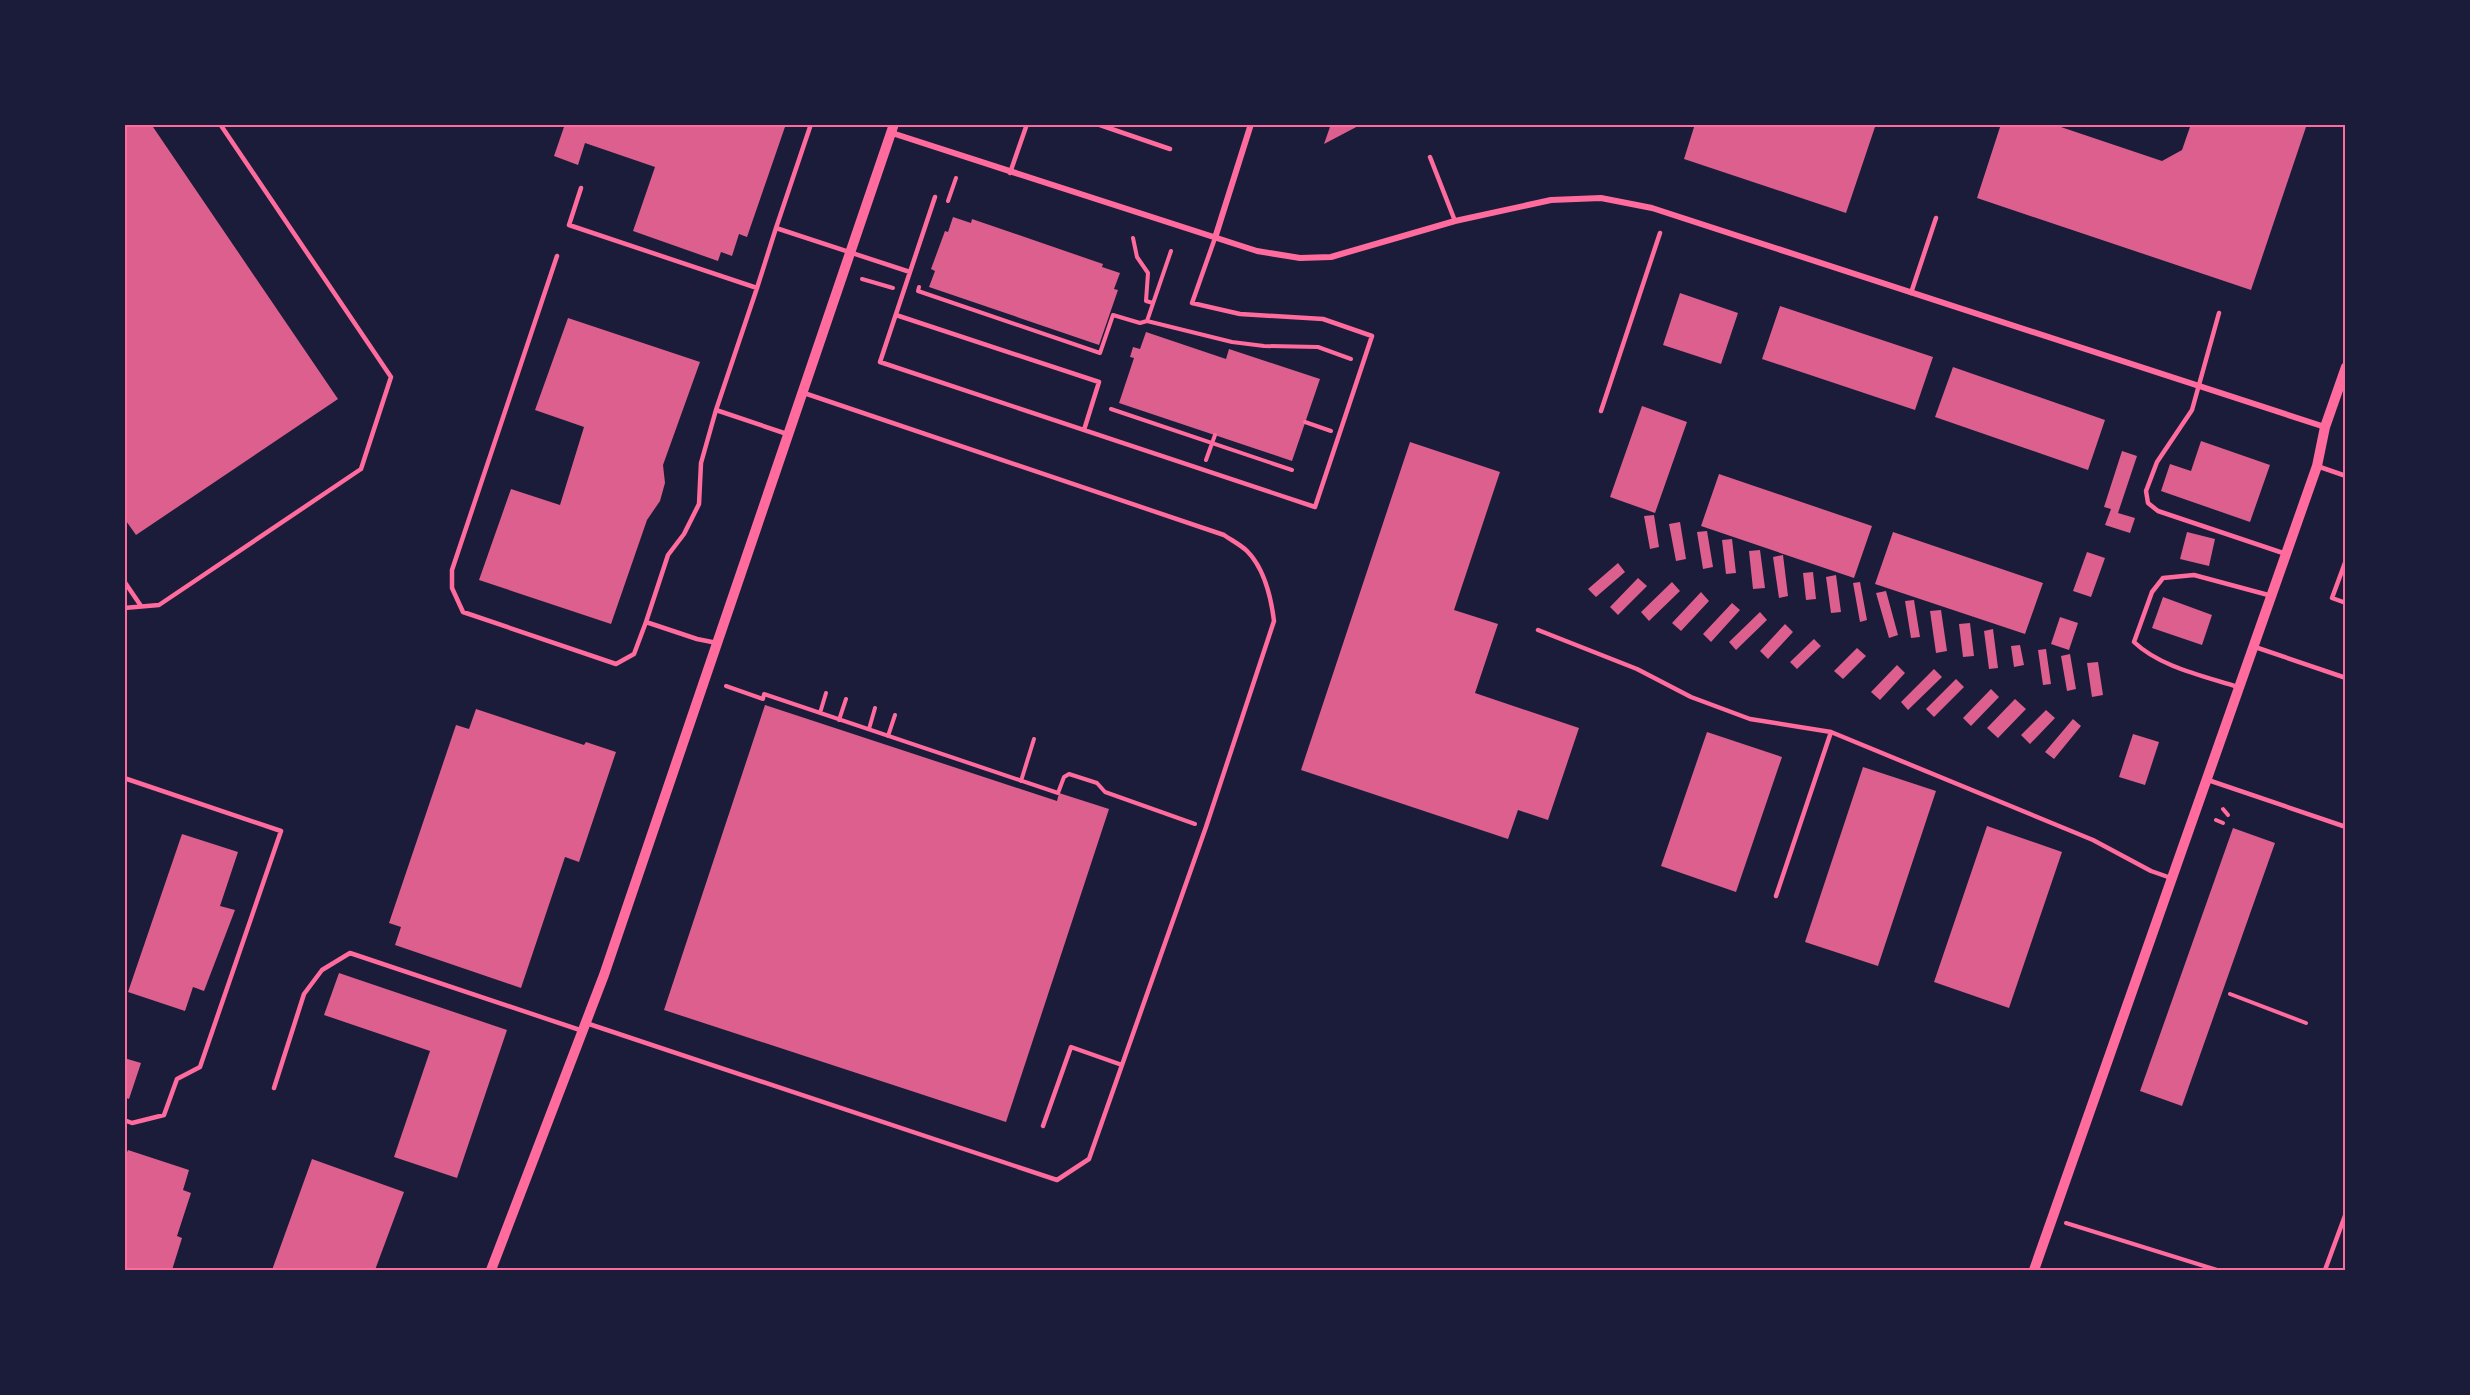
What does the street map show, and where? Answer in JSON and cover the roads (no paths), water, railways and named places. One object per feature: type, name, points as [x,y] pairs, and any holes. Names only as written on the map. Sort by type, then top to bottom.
[{"type":"street","points":[[1215,238],[1251,124]]},
{"type":"street","points":[[491,1270],[584,1027],[893,129],[1010,173],[1215,238],[1257,251],[1300,258],[1331,257],[1455,220],[1551,200],[1601,198],[1652,208],[2325,427]]},
{"type":"street","points":[[2034,1270],[2317,466],[2325,427],[2346,367]]},
{"type":"lane","points":[[124,608],[159,605],[361,469],[392,377],[220,124]]},
{"type":"lane","points":[[557,256],[452,570],[452,588],[463,612],[616,664],[634,654],[668,555],[684,534],[699,504],[700,463],[811,124]]},
{"type":"lane","points":[[1010,173],[1026,124]]},
{"type":"lane","points":[[1097,124],[1170,149]]},
{"type":"lane","points":[[1430,157],[1455,220]]},
{"type":"lane","points":[[581,188],[569,225],[757,288]]},
{"type":"lane","points":[[935,197],[880,362],[1316,507],[1372,336],[1323,319],[1240,314],[1192,303],[1215,238]]},
{"type":"lane","points":[[1911,293],[1936,218]]},
{"type":"lane","points":[[776,228],[910,272]]},
{"type":"lane","points":[[1602,411],[1660,233]]},
{"type":"lane","points":[[2219,313],[2192,410],[2157,462],[2146,491],[2148,503],[2158,511],[2286,555]]},
{"type":"lane","points":[[897,315],[1100,382],[1084,430]]},
{"type":"lane","points":[[274,1088],[304,994],[322,970],[350,952],[1057,1180],[1089,1159],[1206,827],[1274,621],[1271,599],[1263,574],[1247,551],[1224,535],[802,392]]},
{"type":"lane","points":[[716,410],[788,434]]},
{"type":"lane","points":[[2317,466],[2346,476]]},
{"type":"lane","points":[[2346,560],[2332,598],[2346,603]]},
{"type":"lane","points":[[2240,688],[2197,674],[2145,652],[2134,642],[2152,592],[2163,578],[2194,575],[2272,596]]},
{"type":"lane","points":[[124,581],[141,606]]},
{"type":"lane","points":[[646,622],[697,639],[717,643]]},
{"type":"lane","points":[[1538,630],[1637,669],[1691,697],[1750,719],[1831,732],[2093,840],[2151,872],[2173,879]]},
{"type":"lane","points":[[2254,646],[2346,678]]},
{"type":"lane","points":[[1776,896],[1831,732]]},
{"type":"lane","points":[[124,778],[281,831],[200,1067],[177,1079],[164,1115],[132,1123],[124,1120]]},
{"type":"lane","points":[[2208,780],[2346,827]]},
{"type":"lane","points":[[1043,1126],[1071,1047],[1122,1065]]},
{"type":"lane","points":[[2325,1270],[2346,1213]]}]
